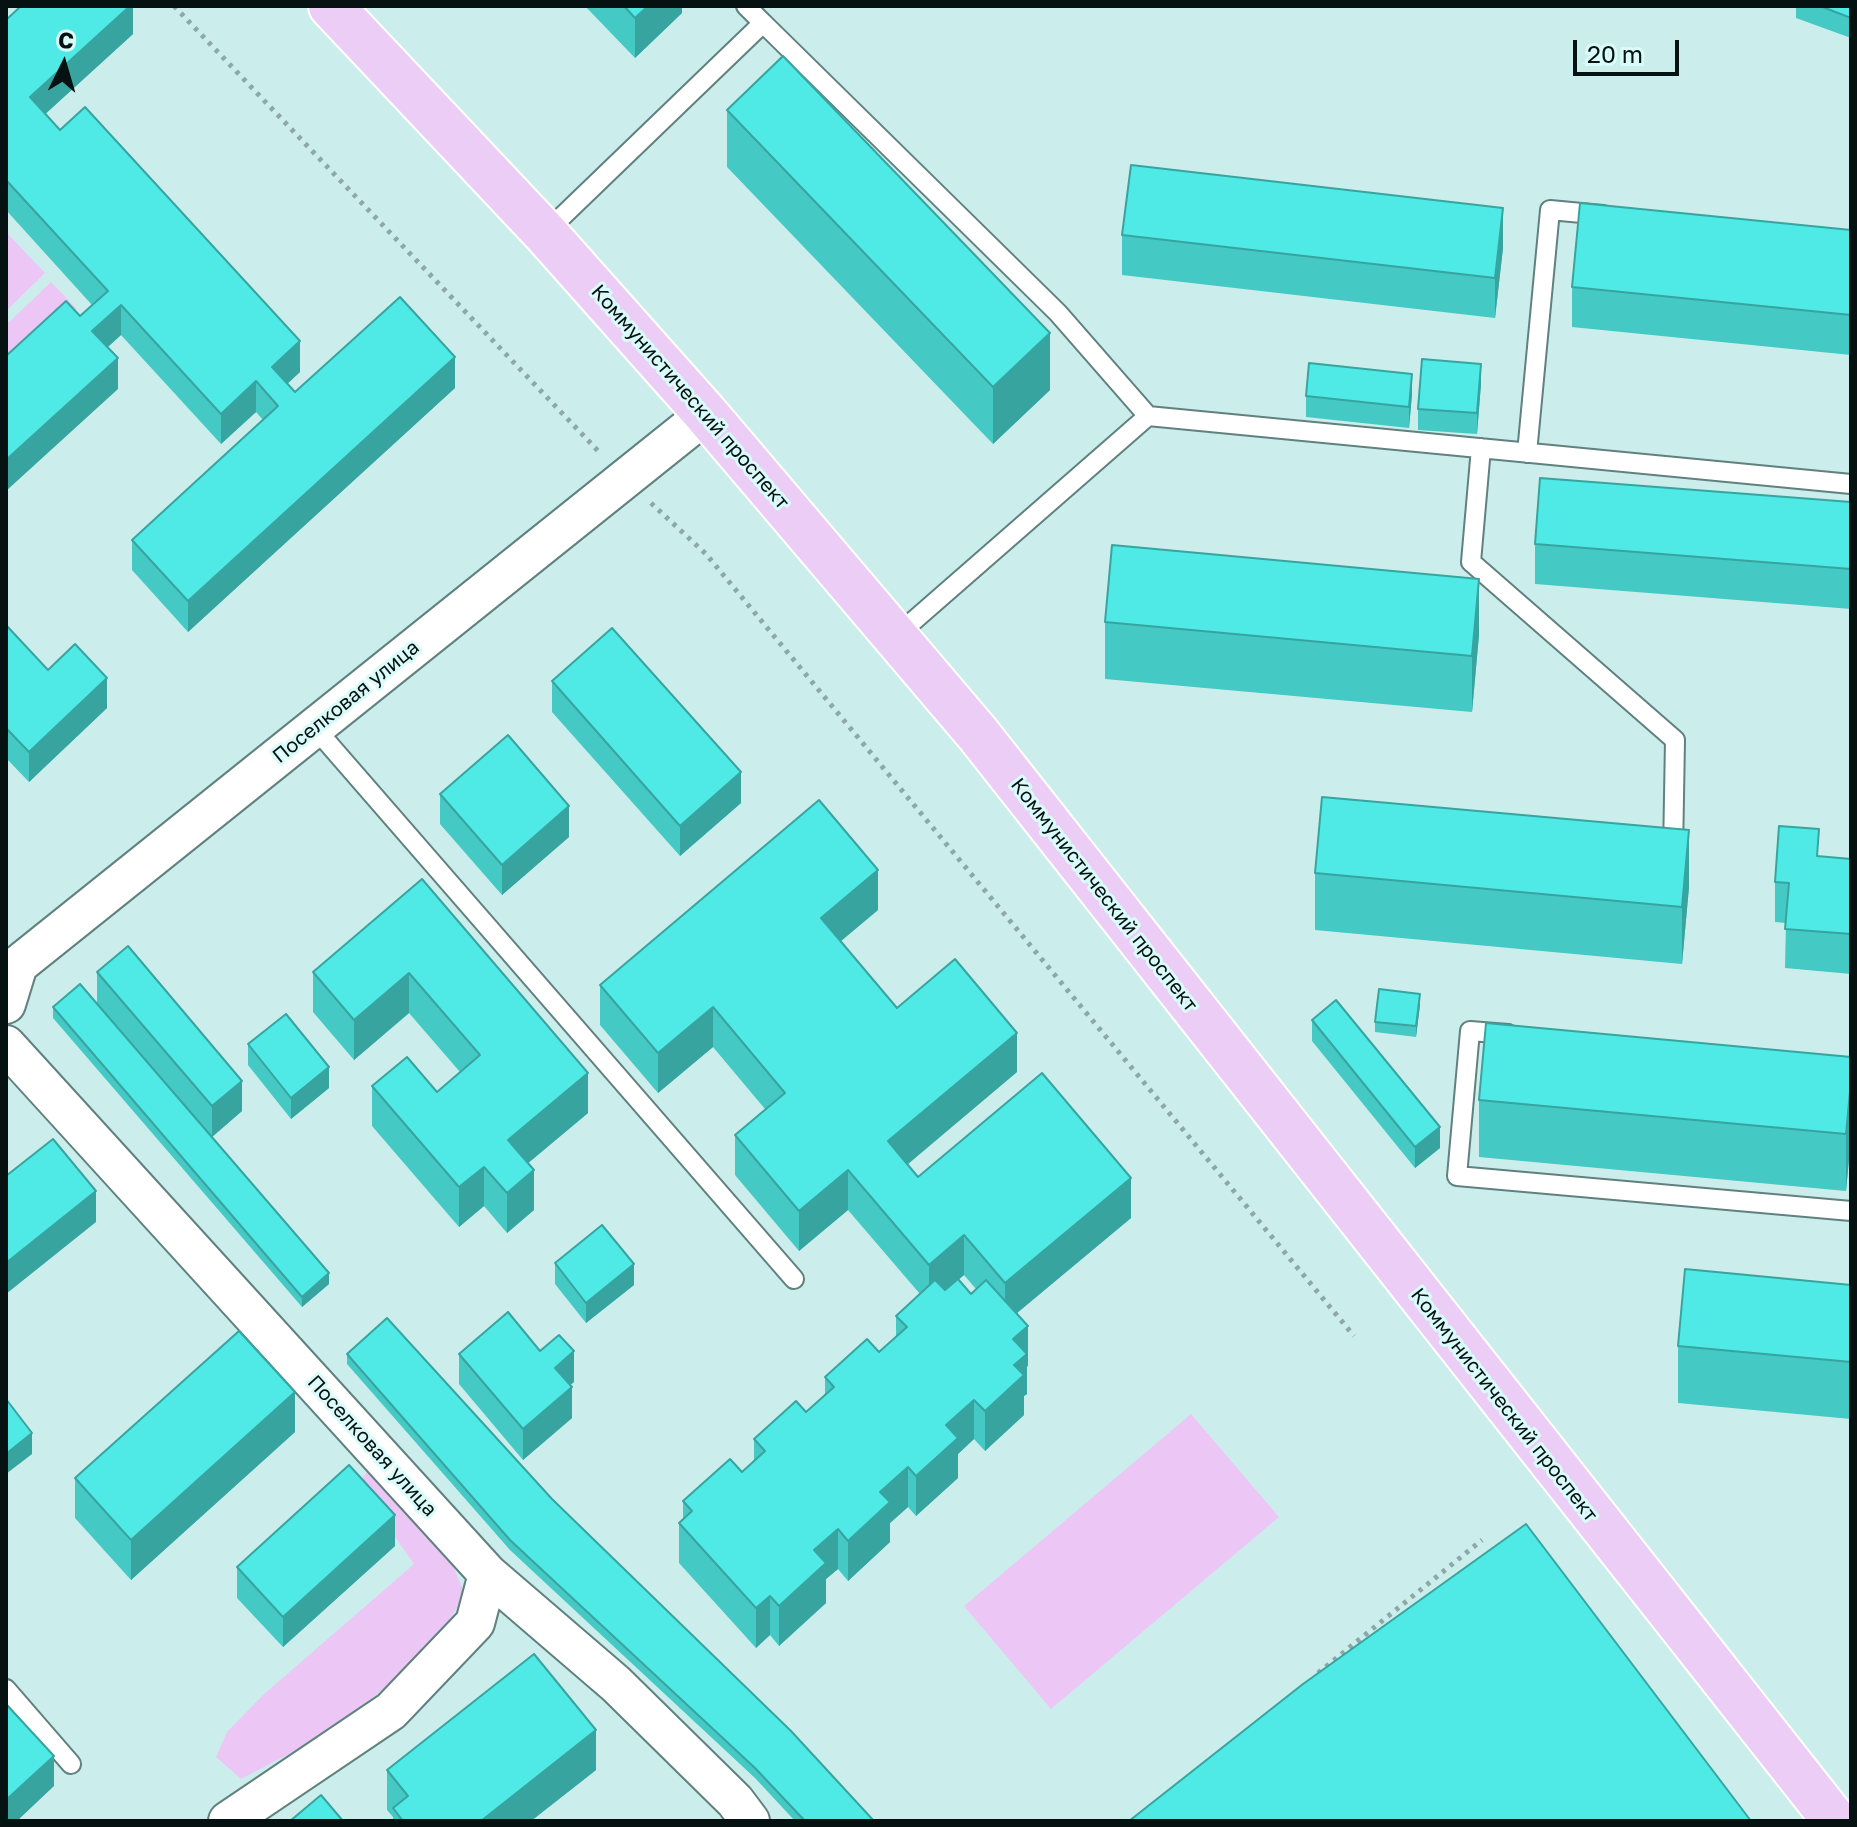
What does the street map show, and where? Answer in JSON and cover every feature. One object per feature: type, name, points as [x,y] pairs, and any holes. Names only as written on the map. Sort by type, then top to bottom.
[{"type":"main road","name":"Коммунистический проспект","points":[[331,6],[545,233],[706,414],[978,734],[1835,1821]]},
{"type":"street","name":"Поселковая улица","points":[[6,1004],[18,965],[706,414]]},
{"type":"street","name":"Поселковая улица","points":[[6,1045],[488,1574],[616,1684],[735,1801],[750,1821]]},
{"type":"street","points":[[228,1821],[391,1711],[475,1623],[488,1574]]},
{"type":"lane","points":[[746,6],[1058,313],[1148,416],[1851,484]]},
{"type":"lane","points":[[545,233],[763,23]]},
{"type":"lane","points":[[1527,453],[1550,210],[1629,218]]},
{"type":"lane","points":[[895,637],[1148,416]]},
{"type":"lane","points":[[1481,448],[1471,562],[1675,740],[1673,860],[1658,858]]},
{"type":"lane","points":[[314,727],[794,1279]]},
{"type":"lane","points":[[1532,1037],[1470,1031],[1457,1176],[1851,1211]]},
{"type":"lane","points":[[6,1689],[71,1764]]},
{"type":"path","points":[[174,6],[623,478],[706,554],[1354,1336]]},
{"type":"path","points":[[1310,1680],[1482,1540]]},
{"type":"shaded area","points":[[6,232],[45,273],[6,311]]},
{"type":"shaded area","points":[[51,282],[77,309],[18,365],[6,353],[6,325]]},
{"type":"shaded area","points":[[1191,1414],[1279,1517],[1051,1709],[964,1606]]},
{"type":"shaded area","points":[[372,1465],[439,1532],[465,1595],[445,1627],[413,1665],[326,1735],[241,1779],[216,1757],[227,1732],[263,1695],[414,1564],[358,1484]]},
{"type":"building","points":[[21,6],[130,6],[30,97],[60,130],[85,107],[300,341],[272,367],[295,392],[400,297],[455,357],[188,601],[132,540],[278,406],[256,381],[221,414],[121,305],[92,331],[118,358],[6,460],[6,356],[66,301],[80,316],[108,291],[6,180],[6,20]]},
{"type":"building","points":[[624,6],[648,6],[635,18]]},
{"type":"building","points":[[1820,6],[1851,6],[1851,18]]},
{"type":"building","points":[[783,56],[1050,333],[993,387],[727,110]]},
{"type":"building","points":[[1131,165],[1503,208],[1495,278],[1122,235]]},
{"type":"building","points":[[1580,203],[1851,230],[1851,315],[1572,287]]},
{"type":"building","points":[[1422,359],[1481,364],[1477,413],[1418,409]]},
{"type":"building","points":[[1309,363],[1412,374],[1409,407],[1306,396]]},
{"type":"building","points":[[1540,478],[1851,502],[1851,569],[1535,544]]},
{"type":"building","points":[[1112,545],[1479,579],[1472,656],[1105,622]]},
{"type":"building","points":[[6,625],[48,670],[75,644],[107,678],[29,752],[6,728]]},
{"type":"building","points":[[612,628],[741,772],[680,826],[552,681]]},
{"type":"building","points":[[508,735],[569,806],[502,865],[440,794]]},
{"type":"building","points":[[1322,797],[1689,830],[1682,907],[1315,873]]},
{"type":"building","points":[[819,800],[878,870],[821,918],[897,1008],[955,959],[1017,1033],[888,1141],[918,1177],[1042,1073],[1131,1178],[1005,1283],[964,1235],[929,1265],[848,1170],[799,1211],[735,1135],[785,1093],[713,1007],[658,1053],[600,985]]},
{"type":"building","points":[[1779,826],[1819,829],[1817,856],[1851,859],[1851,934],[1785,929],[1789,883],[1775,882]]},
{"type":"building","points":[[422,879],[588,1073],[508,1140],[534,1170],[507,1193],[484,1167],[459,1187],[372,1086],[407,1057],[437,1092],[480,1055],[409,973],[354,1020],[313,972]]},
{"type":"building","points":[[128,946],[242,1081],[212,1106],[97,972]]},
{"type":"building","points":[[80,984],[329,1273],[302,1297],[53,1007]]},
{"type":"building","points":[[1379,989],[1420,994],[1416,1026],[1375,1022]]},
{"type":"building","points":[[1336,1000],[1440,1127],[1415,1147],[1312,1020]]},
{"type":"building","points":[[286,1014],[329,1067],[291,1098],[248,1044]]},
{"type":"building","points":[[1486,1023],[1851,1057],[1846,1134],[1479,1100]]},
{"type":"building","points":[[53,1139],[96,1191],[6,1263],[6,1176]]},
{"type":"building","points":[[602,1225],[634,1264],[586,1303],[555,1263]]},
{"type":"building","points":[[1685,1269],[1851,1285],[1851,1362],[1678,1346]]},
{"type":"building","points":[[958,1279],[971,1294],[986,1280],[1028,1326],[1013,1339],[1027,1354],[1014,1365],[1024,1375],[985,1411],[974,1400],[946,1425],[958,1438],[916,1476],[908,1467],[880,1492],[890,1502],[848,1541],[838,1529],[814,1550],[826,1563],[779,1606],[770,1596],[756,1608],[679,1523],[692,1511],[683,1501],[730,1459],[742,1472],[765,1451],[754,1439],[796,1401],[806,1412],[834,1387],[825,1377],[867,1339],[879,1352],[907,1327],[896,1316],[935,1280],[945,1290]]},
{"type":"building","points":[[508,1312],[540,1351],[559,1335],[574,1351],[555,1368],[572,1387],[523,1429],[459,1354]]},
{"type":"building","points":[[387,1318],[552,1499],[791,1731],[874,1821],[805,1821],[755,1768],[510,1540],[347,1354]]},
{"type":"building","points":[[239,1331],[295,1392],[131,1540],[75,1478]]},
{"type":"building","points":[[6,1399],[32,1433],[6,1454]]},
{"type":"building","points":[[349,1465],[395,1515],[283,1617],[237,1567]]},
{"type":"building","points":[[1526,1524],[1751,1821],[1129,1821],[1303,1684]]},
{"type":"building","points":[[534,1654],[596,1730],[481,1821],[403,1821],[393,1808],[408,1796],[387,1770]]},
{"type":"building","points":[[6,1704],[54,1756],[6,1800]]},
{"type":"building","points":[[321,1795],[343,1821],[290,1821]]}]
